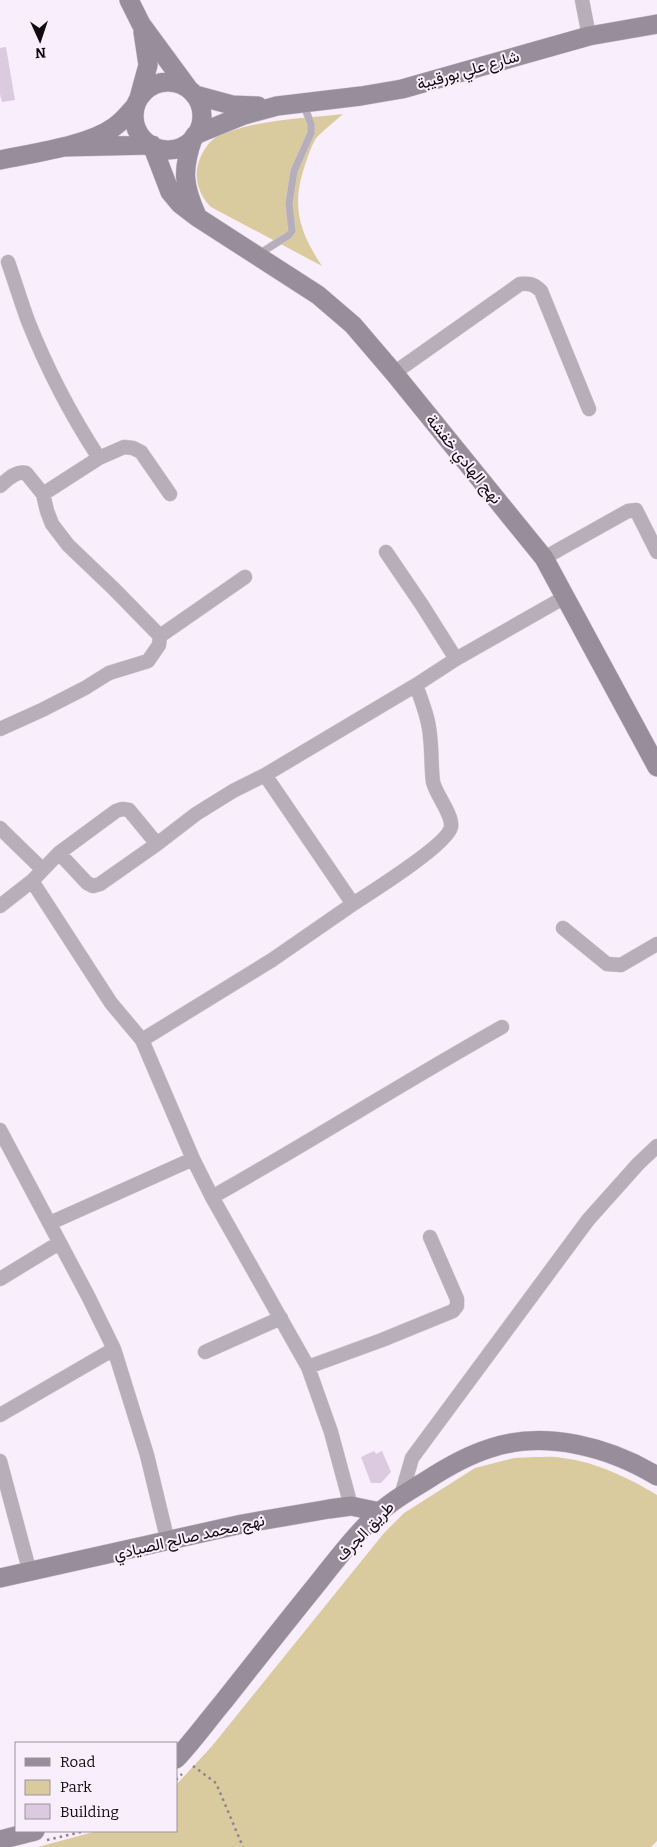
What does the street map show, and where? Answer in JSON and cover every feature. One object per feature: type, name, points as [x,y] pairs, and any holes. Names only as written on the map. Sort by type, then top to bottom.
[{"type":"main road","points":[[129,0],[142,24],[201,105],[200,129],[184,146],[162,149],[143,139],[137,130],[134,120],[137,102],[145,82],[148,65],[142,24]]},
{"type":"main road","name":"شارع علي بورقيبة","points":[[193,93],[232,105],[277,106],[362,96],[402,89],[589,36],[657,24]]},
{"type":"main road","points":[[0,160],[63,147],[101,134],[114,127],[145,91],[154,85],[164,82],[176,82],[193,93]]},
{"type":"main road","name":"شارع علي بورقيبة","points":[[194,137],[244,115],[277,106]]},
{"type":"main road","points":[[194,137],[186,159],[185,177],[187,193],[197,217]]},
{"type":"main road","points":[[63,147],[152,145]]},
{"type":"main road","name":"نهج الهادي خفشة","points":[[152,145],[170,192],[180,204],[325,301],[353,326],[394,373],[544,558],[657,766]]},
{"type":"main road","name":"طريق الجرف","points":[[182,1760],[338,1558],[380,1512],[401,1496],[470,1456],[492,1447],[513,1443],[565,1442],[592,1447],[653,1468]]},
{"type":"main road","name":"نهج محمد صالح الصيادي","points":[[0,1578],[30,1573],[242,1524],[351,1506],[380,1512]]},
{"type":"main road","points":[[0,1840],[36,1837]]},
{"type":"street","points":[[582,0],[589,36]]},
{"type":"street","points":[[8,262],[28,320],[50,371],[74,420],[99,458]]},
{"type":"street","points":[[394,373],[520,284],[528,283],[541,290],[589,409]]},
{"type":"street","points":[[43,494],[99,458],[124,447],[133,448],[141,452],[170,494]]},
{"type":"street","points":[[0,486],[18,472],[26,473],[43,494],[52,524],[68,545],[160,636]]},
{"type":"street","points":[[544,558],[628,510],[636,510],[657,552]]},
{"type":"street","points":[[386,552],[456,659]]},
{"type":"street","points":[[0,729],[85,688],[109,673],[148,661],[159,645],[160,636],[245,577]]},
{"type":"street","points":[[58,853],[87,883],[93,886],[100,884],[204,809],[233,791],[265,776],[456,659],[565,597]]},
{"type":"street","points":[[142,1040],[272,960],[420,858],[448,834],[451,826],[450,820],[434,785],[431,769],[430,735],[426,713],[416,685]]},
{"type":"street","points":[[265,776],[353,904]]},
{"type":"street","points":[[0,906],[32,882],[58,853],[116,811],[122,809],[129,810],[157,844]]},
{"type":"street","points":[[0,828],[42,869]]},
{"type":"street","points":[[32,882],[111,1003],[142,1040],[193,1159],[212,1198],[308,1367],[331,1432],[351,1506]]},
{"type":"street","points":[[563,928],[607,964],[621,965],[657,944]]},
{"type":"street","points":[[212,1198],[272,1164],[426,1070],[502,1027]]},
{"type":"street","points":[[2,1137],[50,1223],[114,1349],[147,1455],[168,1542]]},
{"type":"street","points":[[401,1496],[412,1458],[588,1220],[638,1164],[657,1146]]},
{"type":"street","points":[[50,1223],[193,1159]]},
{"type":"street","points":[[308,1367],[453,1311],[457,1306],[457,1299],[430,1237]]},
{"type":"street","points":[[0,1279],[59,1243]]},
{"type":"street","points":[[206,1352],[281,1318]]},
{"type":"street","points":[[0,1415],[114,1349]]},
{"type":"street","points":[[0,1461],[30,1573]]},
{"type":"lane","points":[[257,255],[289,235],[292,231],[289,204],[294,171],[311,133],[311,124],[303,103]]},
{"type":"path","points":[[178,1773],[182,1760],[216,1783],[243,1847]]},
{"type":"path","points":[[36,1837],[77,1832]]},
{"type":"green space","points":[[343,114],[315,140],[305,165],[299,193],[298,206],[303,229],[322,266],[211,207],[204,199],[198,185],[197,169],[199,160],[209,143],[218,136],[261,123]]},
{"type":"green space","points":[[560,1457],[588,1463],[624,1477],[657,1495],[657,1841],[651,1847],[38,1847],[93,1832],[178,1832],[178,1783],[212,1746],[384,1533],[404,1513],[475,1468],[514,1458]]},
{"type":"building","points":[[6,47],[15,100],[2,102],[0,94],[0,48]]},
{"type":"building","points":[[374,1451],[376,1454],[382,1451],[391,1472],[381,1483],[371,1483],[361,1457]]}]
